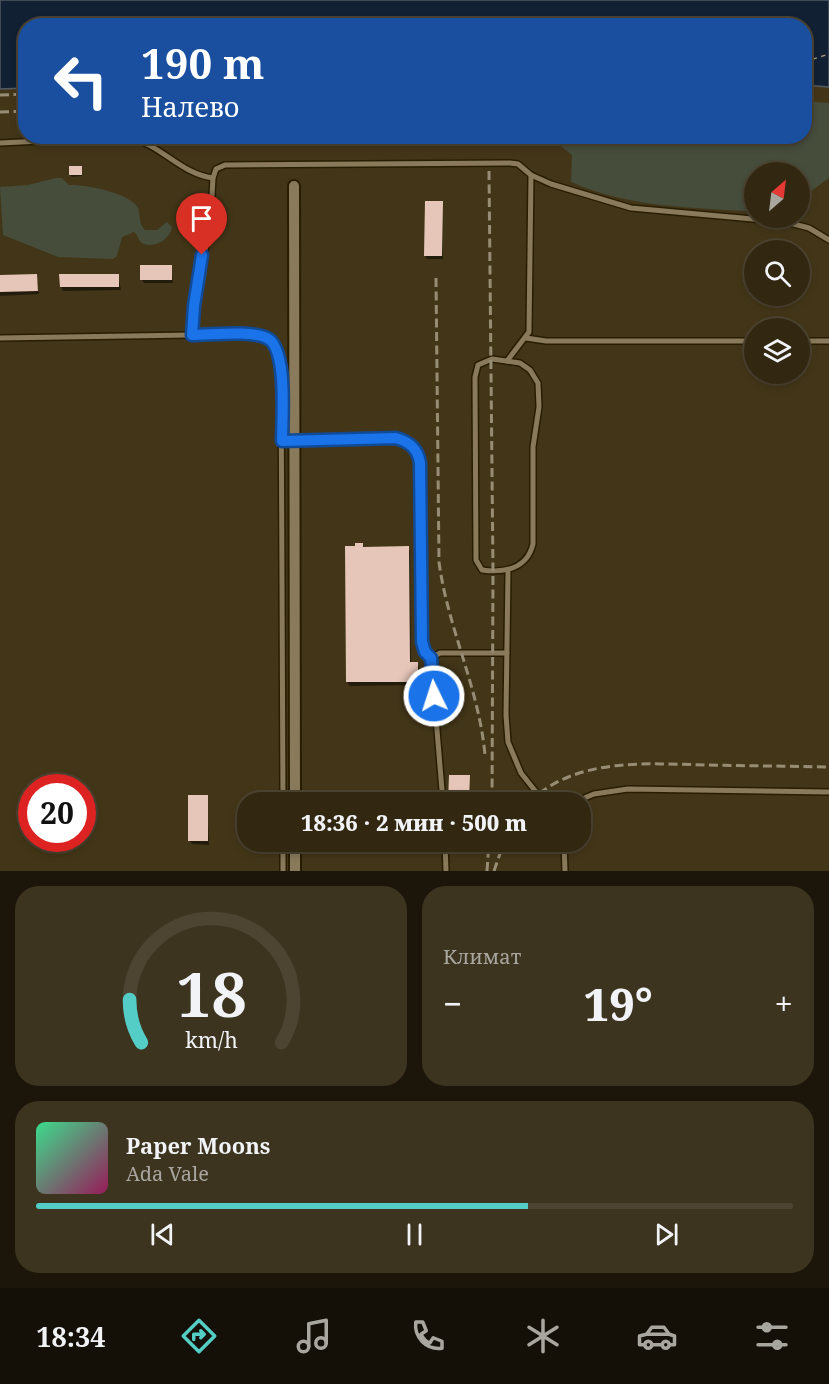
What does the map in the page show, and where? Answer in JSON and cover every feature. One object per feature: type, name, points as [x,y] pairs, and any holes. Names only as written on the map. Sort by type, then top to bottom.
[{"type":"street","points":[[294,186],[295,792]]},
{"type":"street","points":[[295,852],[295,871]]},
{"type":"lane","points":[[0,143],[18,142]]},
{"type":"lane","points":[[146,144],[197,174],[213,178]]},
{"type":"lane","points":[[192,335],[195,291],[212,220],[213,178],[216,169],[220,166],[503,162],[518,164],[531,175],[551,184],[631,208],[770,219],[799,224],[829,240]]},
{"type":"lane","points":[[507,361],[526,338],[530,322],[531,175]]},
{"type":"lane","points":[[0,338],[255,334],[273,342],[278,348],[281,364],[279,411],[282,441],[283,792]]},
{"type":"lane","points":[[526,338],[546,341],[744,341]]},
{"type":"lane","points":[[810,341],[829,341]]},
{"type":"lane","points":[[492,359],[520,363],[530,370],[540,392],[533,447],[533,544],[527,559],[508,572],[482,570],[477,565],[475,388],[478,364],[492,359]]},
{"type":"lane","points":[[282,441],[396,438],[408,443],[417,452],[420,463],[422,642],[425,652],[431,658],[442,792]]},
{"type":"lane","points":[[508,572],[508,742],[521,773],[536,792]]},
{"type":"lane","points":[[431,658],[440,653],[507,653]]},
{"type":"lane","points":[[591,796],[606,791],[628,789],[829,792]]},
{"type":"lane","points":[[283,852],[283,871]]},
{"type":"lane","points":[[445,852],[446,871]]},
{"type":"lane","points":[[564,852],[565,871]]},
{"type":"path","points":[[812,59],[829,54]]},
{"type":"green space","points":[[812,102],[829,103],[829,178],[810,192],[810,162],[744,162],[744,211],[638,202],[593,191],[571,182],[572,155],[562,147],[562,144],[812,144]]},
{"type":"green space","points":[[62,178],[69,185],[96,188],[126,198],[138,208],[140,222],[145,230],[157,230],[167,222],[172,227],[171,231],[165,239],[153,245],[142,243],[134,232],[122,237],[117,256],[113,259],[58,257],[3,235],[0,187],[28,185]]},
{"type":"water","points":[[0,0],[829,0],[829,87],[812,86],[812,18],[18,18],[18,88],[0,89]]},
{"type":"building","points":[[69,166],[82,166],[82,175],[69,175]]},
{"type":"building","points":[[425,201],[443,201],[442,256],[424,256]]},
{"type":"building","points":[[192,224],[203,224],[202,233],[192,233]]},
{"type":"building","points":[[140,265],[172,265],[172,280],[140,280]]},
{"type":"building","points":[[37,274],[38,291],[0,292],[0,275]]},
{"type":"building","points":[[59,274],[119,274],[119,287],[60,287]]},
{"type":"building","points":[[355,543],[363,543],[363,547],[409,546],[410,662],[418,662],[418,682],[346,682],[345,546],[355,546]]},
{"type":"building","points":[[449,775],[470,775],[469,792],[448,792]]},
{"type":"building","points":[[188,795],[208,795],[208,841],[188,841]]},
{"type":"railway","points":[[0,95],[18,94]]},
{"type":"railway","points":[[0,112],[18,111]]},
{"type":"railway","points":[[489,171],[493,571],[492,792]]},
{"type":"railway","points":[[436,278],[439,562],[449,611],[477,706],[485,755]]},
{"type":"railway","points":[[542,792],[569,777],[614,766],[662,764],[829,767]]},
{"type":"railway","points":[[487,871],[488,852]]},
{"type":"railway","points":[[494,871],[501,852]]},
{"type":"route","points":[[202,255],[195,291],[192,335],[255,334],[273,342],[278,348],[281,364],[282,441],[396,438],[413,446],[417,452],[420,463],[422,642],[425,652],[431,658],[434,696]]}]
